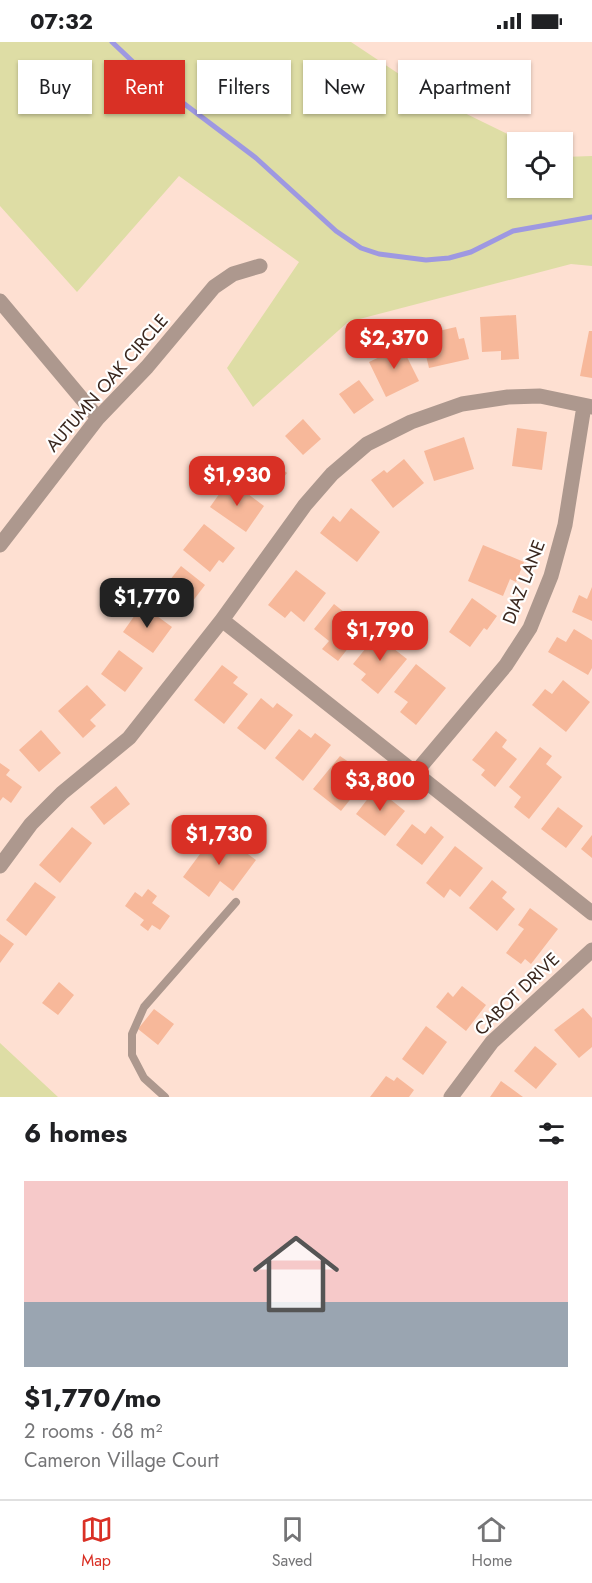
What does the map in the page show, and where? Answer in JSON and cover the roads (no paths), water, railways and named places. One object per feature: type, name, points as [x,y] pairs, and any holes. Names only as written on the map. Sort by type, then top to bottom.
[{"type":"street","name":"AUTUMN OAK CIRCLE","points":[[0,545],[98,418],[147,368],[214,287],[233,274],[260,266]]},
{"type":"street","points":[[0,301],[98,418]]},
{"type":"street","points":[[0,864],[31,824],[62,793],[129,738],[222,620],[305,505],[332,474],[367,444],[411,422],[462,404],[540,396],[588,406]]},
{"type":"street","name":"DIAZ LANE","points":[[416,772],[506,666],[530,628],[551,576],[565,525],[588,406]]},
{"type":"street","points":[[222,620],[592,913]]},
{"type":"street","name":"CABOT DRIVE","points":[[451,1097],[492,1042],[592,950]]},
{"type":"lane","points":[[165,1097],[144,1078],[132,1055],[132,1034],[144,1007],[236,902]]},
{"type":"waterway","points":[[112,42],[150,78],[256,158],[336,231],[361,248],[379,254],[426,260],[449,258],[471,252],[513,231],[592,217]]}]
